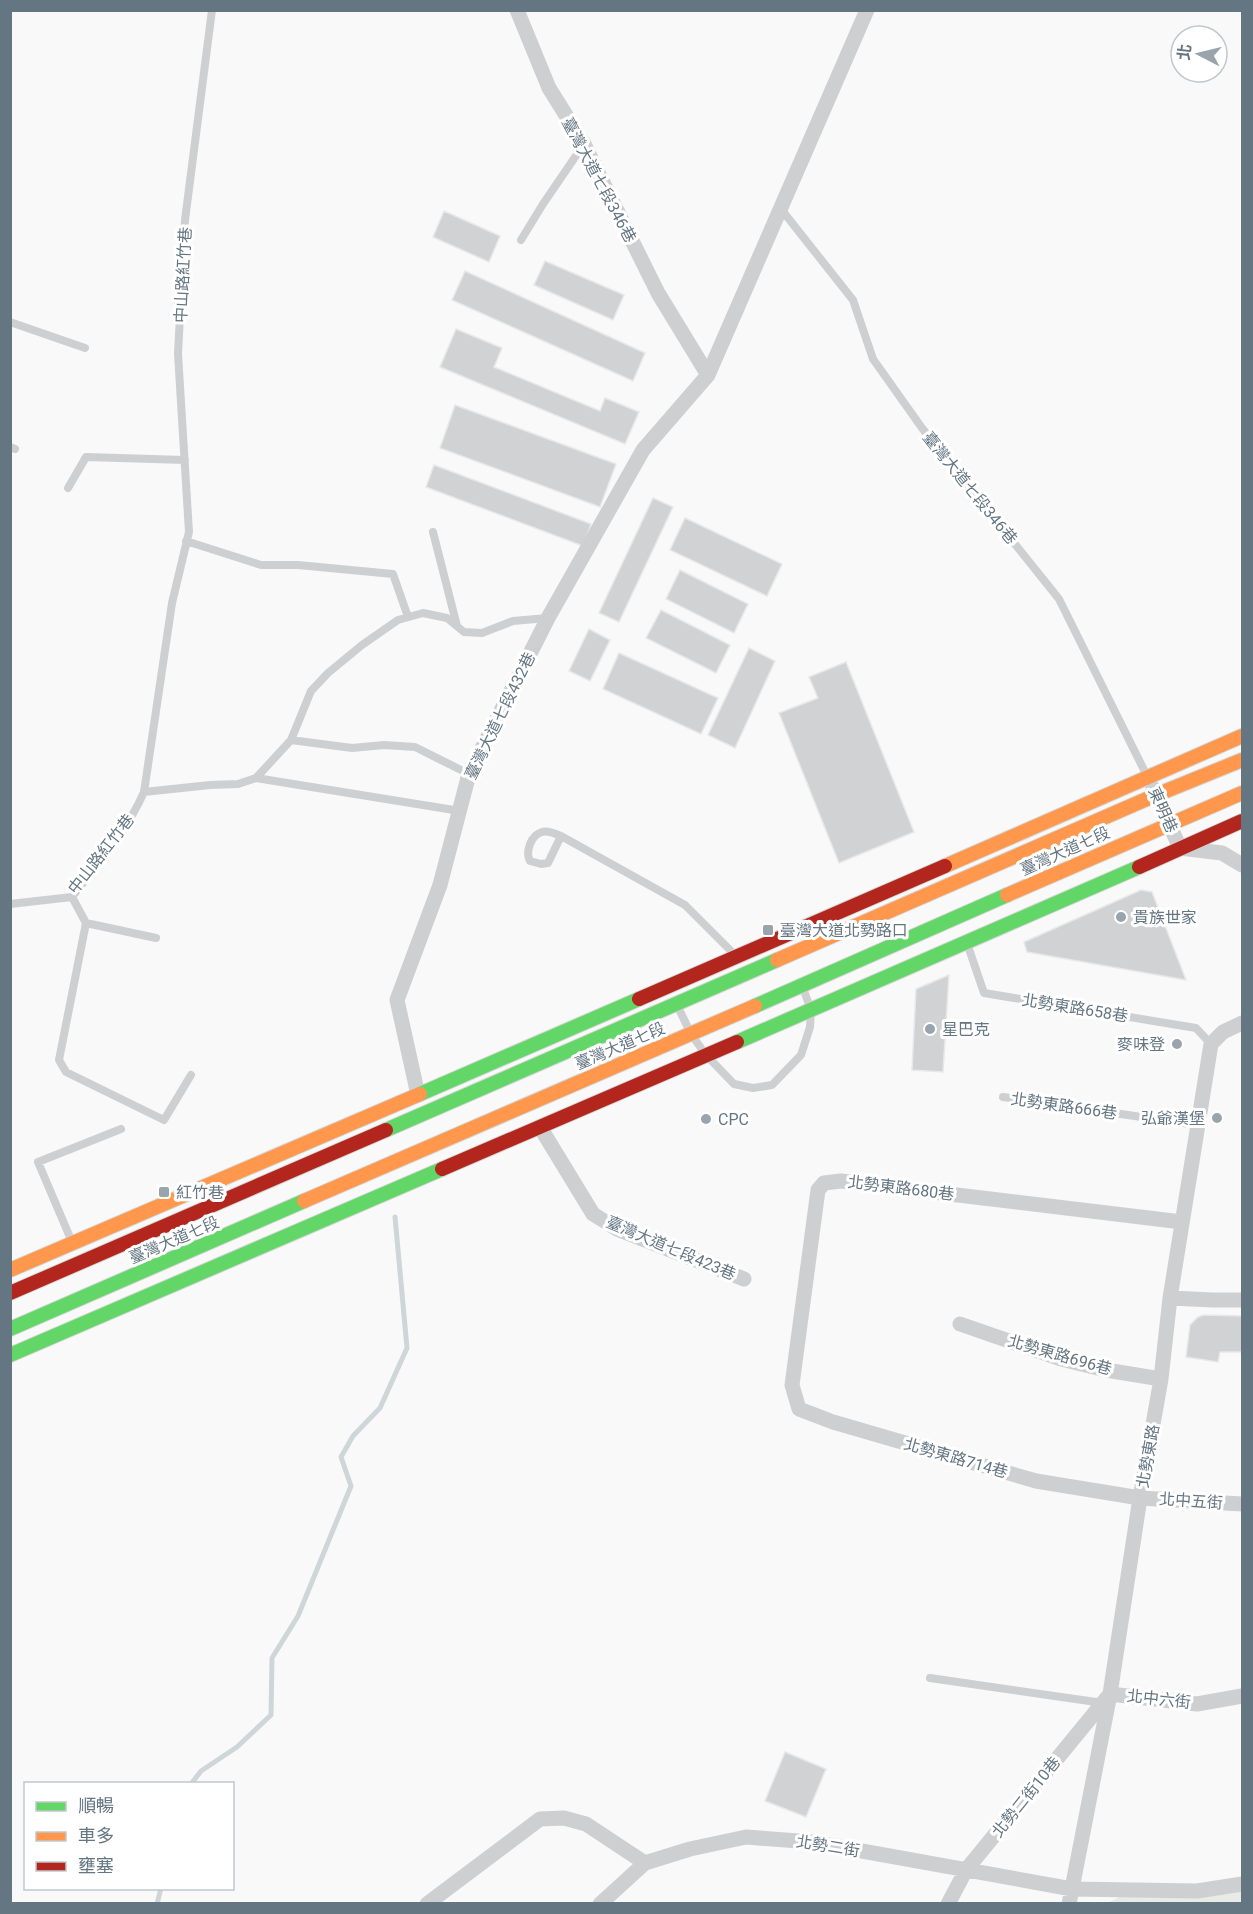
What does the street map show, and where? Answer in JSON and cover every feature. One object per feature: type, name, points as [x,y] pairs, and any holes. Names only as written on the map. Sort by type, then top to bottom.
[{"type":"main road","name":"臺灣大道七段","points":[[10,1270],[668,987],[1242,736]]},
{"type":"main road","name":"臺灣大道七段","points":[[10,1293],[1156,795],[1242,760]]},
{"type":"main road","name":"臺灣大道七段","points":[[10,1329],[1242,793]]},
{"type":"main road","points":[[10,1355],[967,943],[1242,821]]},
{"type":"street","name":"臺灣大道七段346巷","points":[[517,10],[549,88],[584,144],[658,293],[708,375]]},
{"type":"street","points":[[708,375],[867,10]]},
{"type":"street","name":"臺灣大道七段432巷","points":[[418,1095],[397,1000],[440,885],[469,774],[548,618],[644,450],[708,375]]},
{"type":"street","name":"東明巷","points":[[1148,777],[1180,848],[1222,853],[1242,865]]},
{"type":"street","points":[[1211,1044],[1223,1032],[1242,1023]]},
{"type":"street","name":"北勢東路","points":[[1071,1896],[1161,1379],[1170,1298],[1211,1044]]},
{"type":"street","name":"臺灣大道七段423巷","points":[[540,1126],[593,1214],[617,1229],[744,1279]]},
{"type":"street","name":"北勢東路680巷","points":[[792,1385],[818,1190],[824,1184],[841,1181],[1182,1222]]},
{"type":"street","points":[[1170,1298],[1242,1300]]},
{"type":"street","name":"北勢東路696巷","points":[[960,1324],[1061,1359],[1106,1370],[1161,1379]]},
{"type":"street","name":"北勢東路714巷","points":[[792,1385],[799,1409],[832,1422],[1036,1481],[1140,1498]]},
{"type":"street","name":"北中五街","points":[[1140,1498],[1242,1504]]},
{"type":"street","name":"北中六街","points":[[1107,1698],[1197,1704],[1242,1696]]},
{"type":"street","name":"北勢二街10巷","points":[[948,1904],[966,1870],[1107,1698]]},
{"type":"street","points":[[427,1904],[540,1819],[564,1818],[586,1824],[645,1863]]},
{"type":"street","name":"北勢二街","points":[[600,1904],[645,1863],[690,1849],[746,1837],[812,1842],[966,1870],[1071,1896]]},
{"type":"street","points":[[1071,1896],[1197,1891],[1242,1884]]},
{"type":"lane","name":"中山路紅竹巷","points":[[11,904],[72,897],[122,833],[144,792],[172,603],[189,532],[178,354],[186,220],[212,10]]},
{"type":"lane","points":[[521,240],[584,144]]},
{"type":"lane","name":"臺灣大道七段346巷","points":[[780,208],[853,300],[873,359],[922,428],[1059,599],[1148,777]]},
{"type":"lane","points":[[10,322],[85,348]]},
{"type":"lane","points":[[68,488],[86,458],[185,460]]},
{"type":"lane","points":[[433,532],[457,626]]},
{"type":"lane","points":[[186,541],[261,565],[298,565],[393,574],[408,617]]},
{"type":"lane","points":[[256,778],[291,740],[311,691],[328,673],[398,620],[423,613],[447,618],[464,632],[482,633],[513,621],[548,618]]},
{"type":"lane","points":[[291,740],[352,748],[415,747],[469,774]]},
{"type":"lane","points":[[144,792],[238,784],[256,778],[460,811]]},
{"type":"lane","points":[[561,837],[548,863],[530,861],[527,856],[534,837],[546,831],[561,837],[685,905],[737,957]]},
{"type":"lane","points":[[72,897],[86,923],[59,1060],[66,1072],[164,1120],[191,1075]]},
{"type":"lane","points":[[86,923],[156,938]]},
{"type":"lane","name":"北勢東路658巷","points":[[967,943],[984,993],[1196,1028],[1211,1044]]},
{"type":"lane","points":[[668,987],[691,1034],[706,1055],[734,1084],[753,1088],[772,1085],[801,1055],[810,1028],[811,1010],[802,985]]},
{"type":"lane","name":"北勢東路666巷","points":[[1003,1097],[1197,1125]]},
{"type":"lane","points":[[72,1243],[38,1162],[121,1129]]},
{"type":"lane","points":[[930,1678],[1107,1698]]},
{"type":"shaded area","points":[[1242,1891],[1242,1903],[1106,1904],[1119,1897]]},
{"type":"building","points":[[444,211],[500,236],[489,262],[433,237]]},
{"type":"building","points":[[545,261],[624,295],[613,320],[534,285]]},
{"type":"building","points":[[465,271],[645,353],[633,381],[452,300]]},
{"type":"building","points":[[456,329],[502,348],[494,367],[600,411],[605,398],[639,412],[625,444],[440,367]]},
{"type":"building","points":[[455,405],[616,464],[600,507],[440,448]]},
{"type":"building","points":[[434,465],[591,524],[583,546],[426,487]]},
{"type":"building","points":[[653,498],[673,507],[619,622],[599,613]]},
{"type":"building","points":[[685,518],[782,564],[767,596],[670,550]]},
{"type":"building","points":[[680,570],[748,604],[734,633],[666,599]]},
{"type":"building","points":[[661,610],[730,645],[716,673],[646,638]]},
{"type":"building","points":[[589,629],[610,640],[590,681],[569,671]]},
{"type":"building","points":[[749,648],[775,661],[735,748],[708,735]]},
{"type":"building","points":[[619,653],[718,698],[701,734],[603,689]]},
{"type":"building","points":[[846,662],[914,832],[839,863],[779,713],[818,698],[809,677]]},
{"type":"building","name":"貴族世家","points":[[1141,890],[1152,892],[1186,980],[1027,952],[1024,942]]},
{"type":"building","name":"星巴克","points":[[949,975],[943,1072],[912,1070],[916,989]]},
{"type":"building","points":[[1204,1315],[1242,1316],[1242,1352],[1220,1352],[1218,1362],[1186,1357],[1190,1325],[1198,1317]]},
{"type":"building","points":[[785,1752],[826,1769],[806,1817],[765,1801]]},
{"type":"waterway","points":[[193,1782],[201,1771],[237,1747],[271,1715],[272,1658],[298,1616],[351,1486],[341,1457],[353,1436],[380,1408],[407,1348],[395,1217]]},
{"type":"waterway","points":[[157,1904],[160,1890]]},
{"type":"traffic: fast","points":[[737,1042],[1139,867]]},
{"type":"traffic: fast","points":[[755,1006],[1007,895]]},
{"type":"traffic: fast","points":[[386,1130],[777,960]]},
{"type":"traffic: fast","points":[[420,1094],[639,999]]},
{"type":"traffic: fast","points":[[10,1355],[442,1169]]},
{"type":"traffic: fast","points":[[10,1329],[304,1201]]},
{"type":"traffic: slow","points":[[945,866],[1242,736]]},
{"type":"traffic: slow","points":[[777,960],[1156,795],[1242,760]]},
{"type":"traffic: slow","points":[[1007,895],[1242,793]]},
{"type":"traffic: slow","points":[[304,1201],[755,1006]]},
{"type":"traffic: slow","points":[[10,1270],[420,1094]]},
{"type":"traffic: jam","points":[[1139,867],[1242,821]]},
{"type":"traffic: jam","points":[[639,999],[945,866]]},
{"type":"traffic: jam","points":[[442,1169],[737,1042]]},
{"type":"traffic: jam","points":[[10,1293],[386,1130]]},
{"type":"place","name":"貴族世家","points":[[1121,917]]},
{"type":"place","name":"臺灣大道北勢路口","points":[[768,930]]},
{"type":"place","name":"星巴克","points":[[930,1029]]},
{"type":"place","name":"麥味登","points":[[1177,1044]]},
{"type":"place","name":"弘爺漢堡","points":[[1217,1118]]},
{"type":"place","name":"CPC","points":[[706,1119]]},
{"type":"place","name":"紅竹巷","points":[[164,1192]]}]
